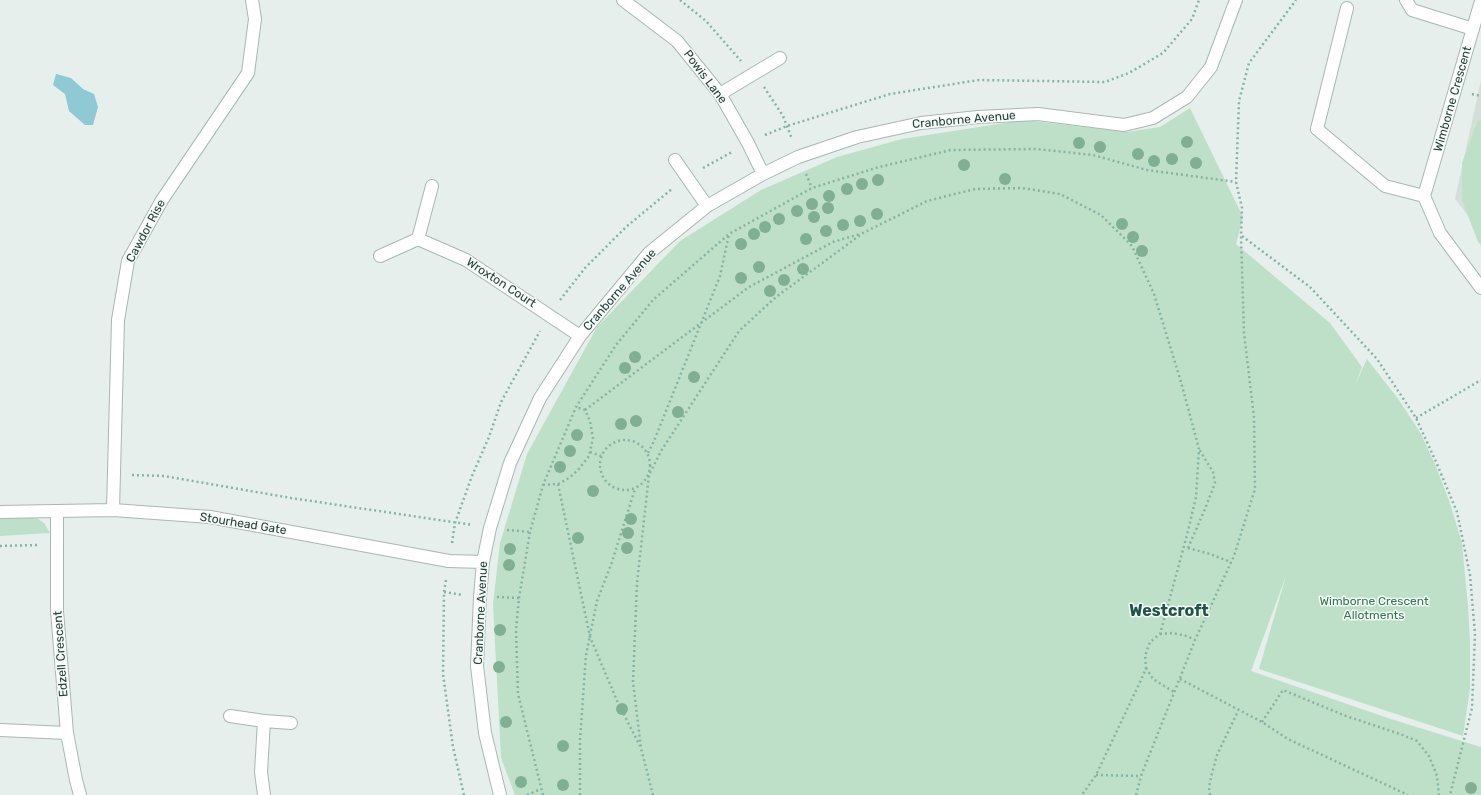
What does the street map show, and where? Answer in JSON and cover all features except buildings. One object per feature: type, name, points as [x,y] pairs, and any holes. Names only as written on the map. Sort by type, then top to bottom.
[{"type":"street","name":"Cawdor Rise","points":[[113,510],[118,320],[128,261],[162,200],[248,73],[255,19],[252,0]]},
{"type":"street","name":"Powis Lane","points":[[623,0],[677,41],[720,94],[748,143],[763,174]]},
{"type":"street","name":"Cranborne Avenue","points":[[500,795],[485,733],[478,666],[480,597],[483,562],[490,528],[510,463],[540,398],[580,336],[649,253],[707,206],[763,174],[798,157],[857,136],[921,123],[978,117],[1038,114],[1124,124],[1153,118],[1187,97],[1211,68],[1236,0]]},
{"type":"street","points":[[1406,0],[1412,10],[1473,29]]},
{"type":"street","name":"Wimborne Crescent","points":[[1424,196],[1481,1]]},
{"type":"street","points":[[1347,8],[1317,129],[1386,186],[1424,196],[1440,234],[1481,288]]},
{"type":"street","points":[[720,94],[780,58]]},
{"type":"street","points":[[675,160],[707,206]]},
{"type":"street","points":[[380,256],[418,239],[432,186]]},
{"type":"street","name":"Wroxton Court","points":[[418,239],[466,260],[580,336]]},
{"type":"street","name":"Stourhead Gate","points":[[0,512],[113,510],[210,517],[449,561],[483,562]]},
{"type":"street","name":"Edzell Crescent","points":[[57,512],[58,611],[67,733],[80,795]]},
{"type":"street","points":[[230,716],[291,723]]},
{"type":"street","points":[[264,720],[261,772],[264,795]]},
{"type":"street","points":[[0,730],[67,733]]},
{"type":"path","points":[[464,795],[453,748],[443,674],[444,592],[455,523],[472,476],[489,437],[501,402],[549,315],[586,268],[626,227],[686,177],[748,143],[787,126],[890,94],[979,80],[1105,82],[1129,73],[1163,53],[1192,19],[1199,0]]},
{"type":"path","points":[[1136,795],[1141,776],[1195,640],[1231,562],[1255,489],[1254,417],[1244,333],[1241,236],[1242,208],[1236,182],[1239,101],[1250,63],[1296,0]]},
{"type":"path","points":[[543,795],[518,694],[516,630],[519,598],[530,532],[543,485],[576,407],[616,345],[653,300],[729,234],[812,188],[879,167],[951,150],[1038,149],[1093,155],[1147,170],[1236,182]]},
{"type":"path","points":[[653,795],[641,748],[633,682],[637,583],[650,475],[650,461],[648,453],[643,447],[636,442],[628,440],[620,440],[612,444],[601,456],[601,472],[604,480],[610,486],[622,490],[635,489],[642,485],[650,475],[661,451],[739,331],[776,297],[863,233],[927,201],[975,189],[1022,188],[1060,194],[1101,215],[1132,246],[1154,294],[1181,382],[1199,449],[1213,472],[1215,483],[1188,548]]},
{"type":"path","points":[[585,410],[749,287],[833,242],[863,233]]},
{"type":"path","points":[[648,453],[720,276],[729,234]]},
{"type":"path","points":[[1241,236],[1310,287],[1377,359],[1416,418],[1457,512],[1470,575],[1475,634],[1472,708],[1450,795]]},
{"type":"path","points":[[1416,418],[1481,380]]},
{"type":"path","points":[[543,485],[558,484],[569,478],[578,470],[589,456],[593,438],[590,421],[585,410],[576,407]]},
{"type":"path","points":[[1160,634],[1184,547],[1196,496],[1199,449]]},
{"type":"path","points":[[590,452],[601,456]]},
{"type":"path","points":[[113,475],[164,476],[290,498],[490,528],[530,532]]},
{"type":"path","points":[[558,484],[590,638],[618,703],[641,748]]},
{"type":"path","points":[[580,795],[580,740],[586,655],[597,601],[612,562],[635,489]]},
{"type":"path","points":[[0,546],[58,544]]},
{"type":"path","points":[[1184,547],[1210,554],[1231,562]]},
{"type":"path","points":[[1174,692],[1153,679],[1146,668],[1145,656],[1150,642],[1160,634],[1172,633],[1187,636],[1195,640]]},
{"type":"path","points":[[1082,795],[1096,775],[1146,668]]},
{"type":"path","points":[[1180,680],[1262,722],[1288,739],[1408,795]]},
{"type":"path","points":[[1262,722],[1283,690],[1346,716],[1400,734],[1417,741],[1429,756],[1437,776],[1440,795]]},
{"type":"path","points":[[1210,795],[1209,788],[1217,755],[1238,711]]},
{"type":"path","points":[[1096,775],[1141,776]]},
{"type":"path","points":[[527,795],[541,790]]},
{"type":"shaded area","points":[[1481,80],[1481,232],[1455,199]]},
{"type":"green space","name":"Wimborne Crescent Allotments","points":[[1190,108],[1243,217],[1236,244],[1330,323],[1362,367],[1355,385],[1367,359],[1399,400],[1421,434],[1435,464],[1450,503],[1462,543],[1470,642],[1470,689],[1463,736],[1259,669],[1286,576],[1251,671],[1391,719],[1481,747],[1481,795],[515,795],[501,758],[493,604],[500,543],[527,454],[597,327],[680,241],[761,190],[837,157],[902,139],[1024,120],[1127,132],[1160,127]]},
{"type":"green space","points":[[1478,120],[1481,121],[1481,245],[1478,242],[1462,200],[1462,163]]},
{"type":"green space","points":[[35,517],[44,523],[50,533],[0,536],[0,519]]},
{"type":"water","points":[[56,74],[71,78],[83,89],[94,94],[98,107],[93,125],[85,125],[69,111],[65,94],[53,85]]},
{"type":"district","name":"Westcroft","points":[[1169,611]]}]
